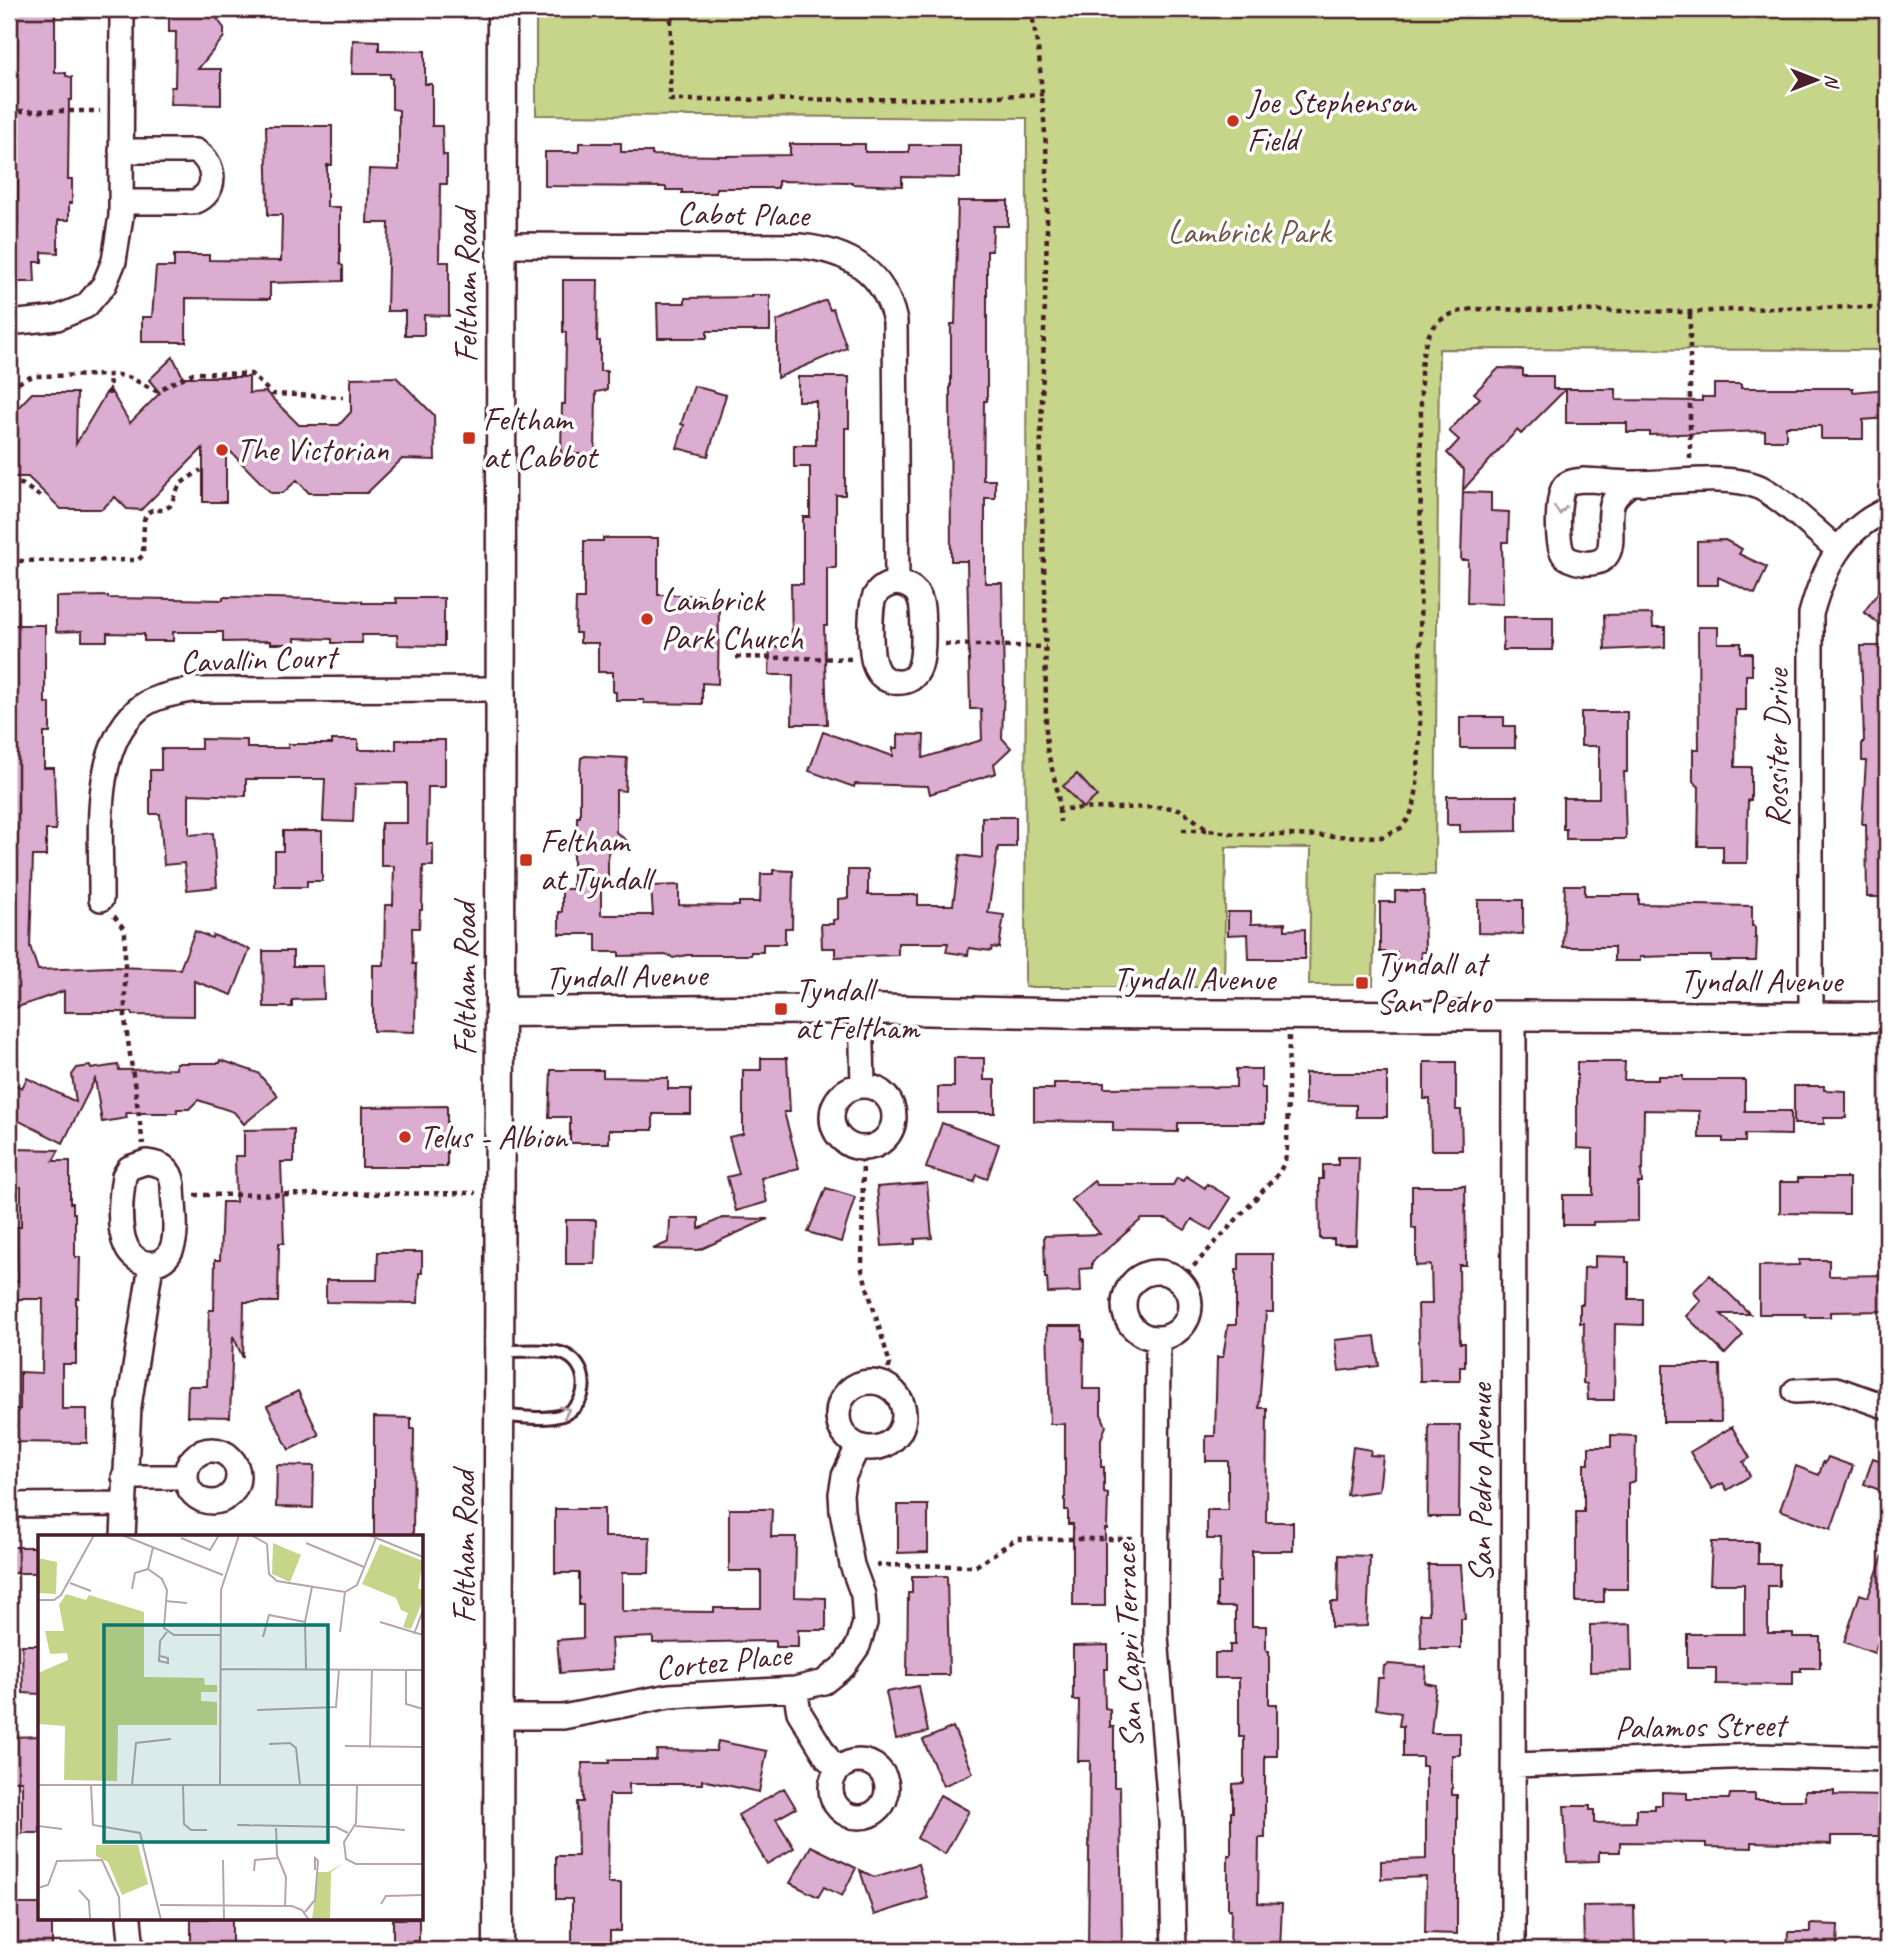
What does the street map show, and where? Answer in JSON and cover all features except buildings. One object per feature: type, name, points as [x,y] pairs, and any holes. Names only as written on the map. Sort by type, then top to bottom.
[{"type":"street","points":[[9,323],[67,316],[92,302],[104,285],[114,261],[120,230],[121,202],[122,9]]},
{"type":"street","name":"Feltham Road","points":[[498,1950],[502,9]]},
{"type":"street","points":[[121,151],[196,151],[205,158],[213,177],[209,191],[194,202],[121,202]]},
{"type":"street","name":"Cabot Place","points":[[502,245],[800,246],[838,253],[863,268],[882,288],[891,303],[895,321],[897,583]]},
{"type":"street","points":[[1631,483],[1729,481],[1758,486],[1838,550]]},
{"type":"street","name":"Rossiter Drive","points":[[1811,1016],[1811,614],[1821,579],[1838,550],[1855,532],[1887,510]]},
{"type":"street","points":[[888,584],[906,584],[915,590],[920,598],[923,644],[920,669],[904,682],[893,682],[875,669],[872,659],[874,598],[888,584]]},
{"type":"street","name":"Cavallin Court","points":[[101,900],[103,782],[108,758],[119,733],[137,710],[162,696],[191,690],[501,689]]},
{"type":"street","points":[[861,1009],[863,1085]]},
{"type":"street","name":"Tyndall Avenue","points":[[500,1012],[861,1009],[1086,1014],[1887,1017]]},
{"type":"street","name":"San Pedro Avenue","points":[[1513,1950],[1514,1016]]},
{"type":"street","points":[[863,1085],[883,1093],[890,1101],[894,1122],[883,1141],[863,1148],[853,1147],[838,1135],[832,1117],[838,1098],[853,1087],[863,1085]]},
{"type":"street","points":[[146,1162],[158,1163],[172,1176],[173,1195],[173,1247],[163,1262],[151,1265],[140,1262],[126,1248],[121,1230],[124,1176],[128,1168],[146,1162]]},
{"type":"street","points":[[123,1535],[129,1406],[151,1265]]},
{"type":"street","points":[[1149,1272],[1161,1272],[1180,1281],[1187,1290],[1189,1312],[1178,1331],[1158,1339],[1147,1337],[1129,1325],[1123,1304],[1125,1293],[1139,1276],[1149,1272]]},
{"type":"street","name":"San Capri Terrace","points":[[1158,1339],[1156,1636],[1171,1821],[1174,1950]]},
{"type":"street","points":[[863,1382],[883,1384],[892,1389],[903,1407],[902,1428],[888,1443],[868,1448],[858,1446],[842,1432],[838,1423],[840,1402],[845,1393],[863,1382]]},
{"type":"street","points":[[1796,1391],[1836,1389],[1887,1407]]},
{"type":"street","name":"Cortez Place","points":[[499,1717],[563,1717],[669,1696],[795,1689],[824,1682],[844,1666],[858,1646],[864,1623],[863,1595],[852,1565],[841,1493],[844,1476],[858,1446]]},
{"type":"street","points":[[124,1477],[186,1476]]},
{"type":"street","points":[[9,1505],[123,1504]]},
{"type":"street","points":[[795,1689],[799,1712],[828,1759],[839,1769]]},
{"type":"street","name":"Palamos Street","points":[[1515,1765],[1756,1756],[1887,1759]]},
{"type":"street","points":[[129,1920],[132,1950]]},
{"type":"lane","points":[[498,1351],[561,1353],[578,1365],[585,1385],[578,1404],[561,1416],[498,1416]]},
{"type":"path","points":[[671,9],[670,100],[933,99],[1042,94]]},
{"type":"path","points":[[1031,9],[1047,160],[1040,469],[1047,748],[1058,793],[1060,821]]},
{"type":"path","points":[[9,111],[122,111]]},
{"type":"path","points":[[1182,831],[1382,837],[1401,828],[1409,818],[1417,787],[1420,728],[1421,368],[1423,348],[1428,334],[1436,324],[1457,311],[1473,309],[1690,313],[1887,307]]},
{"type":"path","points":[[1690,313],[1690,482]]},
{"type":"path","points":[[9,387],[33,376],[110,375],[131,378],[149,390],[156,391],[193,373],[251,374],[272,394],[342,397]]},
{"type":"path","points":[[109,395],[110,375]]},
{"type":"path","points":[[9,561],[138,560],[143,555],[144,520],[147,513],[170,506],[180,484],[201,470]]},
{"type":"path","points":[[9,484],[22,484],[41,497]]},
{"type":"path","points":[[923,644],[1046,647]]},
{"type":"path","points":[[736,657],[872,659]]},
{"type":"path","points":[[1059,809],[1179,809],[1209,831]]},
{"type":"path","points":[[101,900],[125,930],[125,1020],[146,1162]]},
{"type":"path","points":[[1180,1281],[1273,1182],[1285,1161],[1290,1015]]},
{"type":"path","points":[[863,1148],[862,1270],[890,1364],[883,1384]]},
{"type":"path","points":[[173,1195],[498,1193]]},
{"type":"path","points":[[852,1565],[976,1566],[1016,1539],[1157,1539]]},
{"type":"shaded area","points":[[1879,1043],[1887,1043],[1887,1224],[1879,1221]]},
{"type":"green space","name":"Lambrick Park","points":[[536,9],[1887,9],[1887,350],[1439,349],[1435,875],[1376,875],[1373,985],[1309,985],[1311,848],[1226,847],[1224,987],[1025,987],[1027,118],[536,115]]},
{"type":"place","name":"Joe Stephenson Field","points":[[1233,121]]},
{"type":"place","name":"Feltham at Cabbot","points":[[469,438]]},
{"type":"place","name":"The Victorian","points":[[222,450]]},
{"type":"place","name":"Lambrick Park Church","points":[[647,619]]},
{"type":"place","name":"Feltham at Tyndall","points":[[526,860]]},
{"type":"place","name":"Tyndall at San Pedro","points":[[1362,983]]},
{"type":"place","name":"Tyndall at Feltham","points":[[781,1009]]},
{"type":"place","name":"Telus - Albion","points":[[405,1137]]}]
